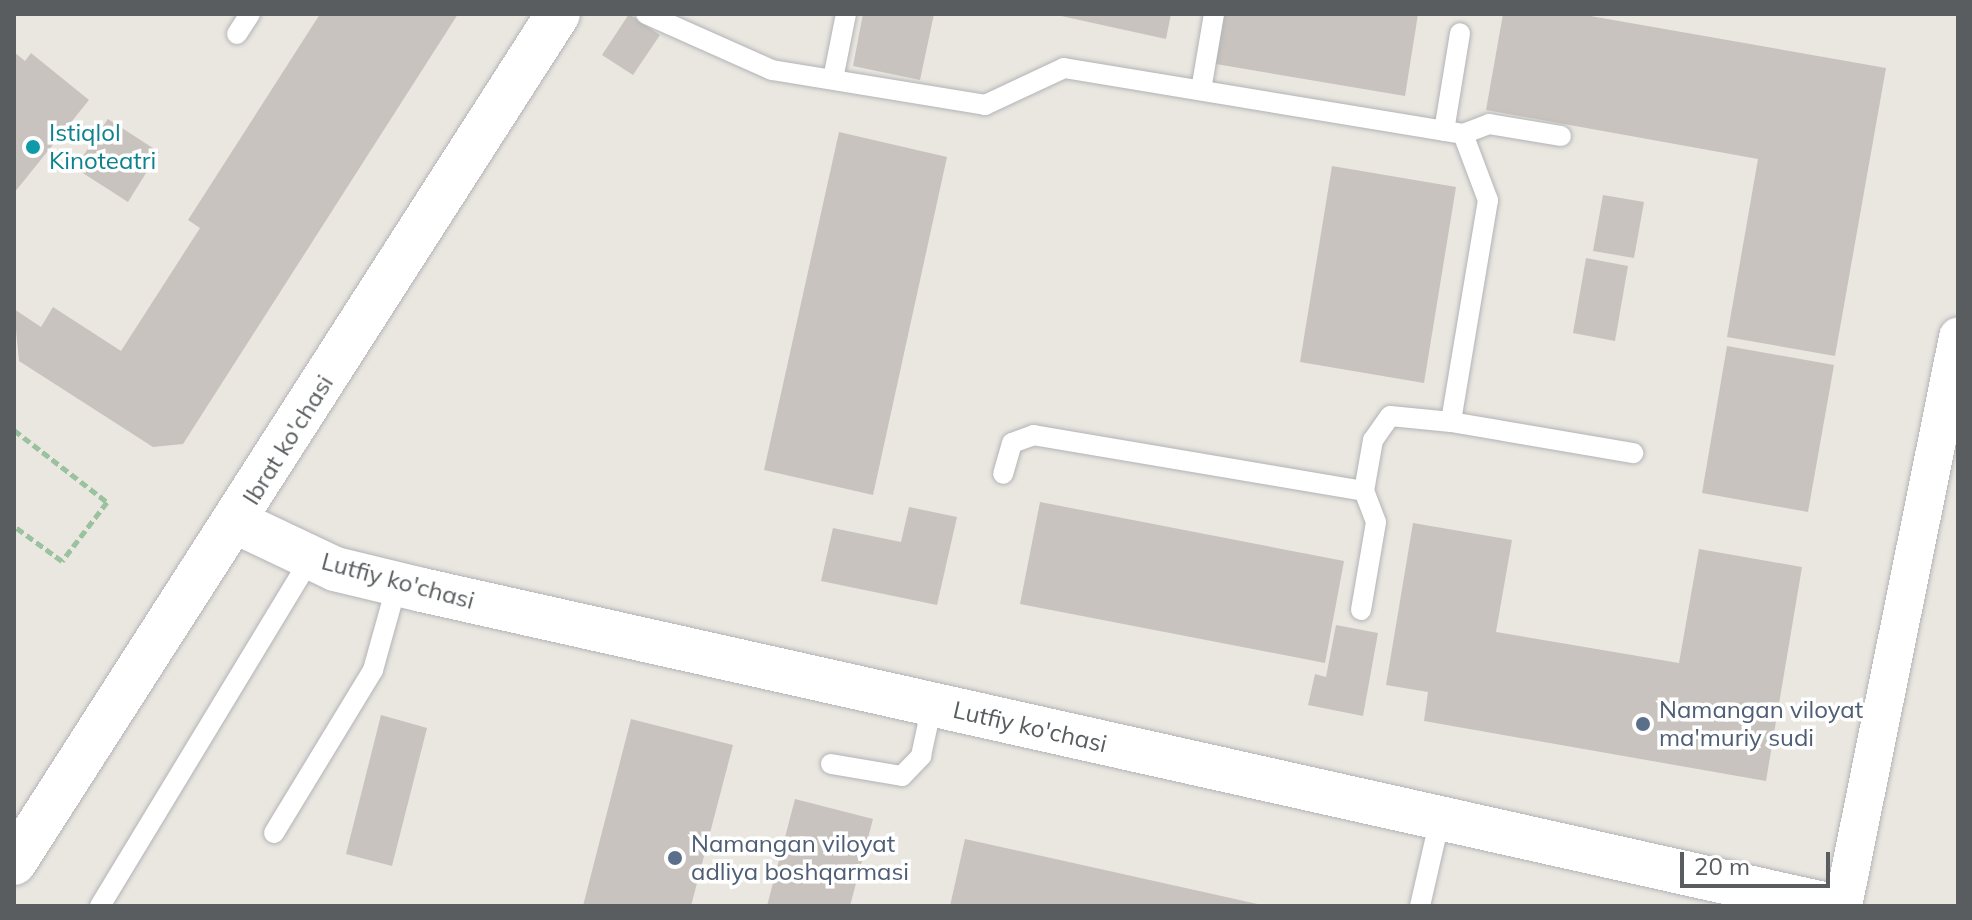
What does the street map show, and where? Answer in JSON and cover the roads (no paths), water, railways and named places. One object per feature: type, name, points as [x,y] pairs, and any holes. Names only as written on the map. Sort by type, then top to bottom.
[{"type":"street","name":"Ibrat ko'chasi","points":[[14,863],[236,522],[558,14]]},
{"type":"street","points":[[1843,906],[1958,337]]},
{"type":"street","name":"Lutfiy ko'chasi","points":[[236,522],[311,558],[397,584],[1832,906]]},
{"type":"lane","points":[[237,34],[250,14]]},
{"type":"lane","points":[[646,14],[772,70],[985,105],[1064,68],[1453,133],[1489,124],[1561,136]]},
{"type":"lane","points":[[833,79],[846,14]]},
{"type":"lane","points":[[1201,90],[1214,14]]},
{"type":"lane","points":[[1451,422],[1488,200],[1453,133],[1460,33]]},
{"type":"lane","points":[[1361,610],[1376,522],[1364,491],[1373,440],[1390,416],[1451,422],[1633,453]]},
{"type":"lane","points":[[1003,474],[1012,443],[1034,435],[1364,491]]},
{"type":"lane","points":[[100,906],[311,558]]},
{"type":"lane","points":[[274,833],[373,670],[397,584]]},
{"type":"lane","points":[[831,764],[902,776],[921,756],[932,705]]},
{"type":"lane","points":[[1420,906],[1440,819]]},
{"type":"place","name":"Istiqlol Kinoteatri","points":[[33,147]]},
{"type":"place","name":"Namangan viloyat ma'muriy sudi","points":[[1643,724]]},
{"type":"place","name":"Namangan viloyat adliya boshqarmasi","points":[[675,858]]}]
